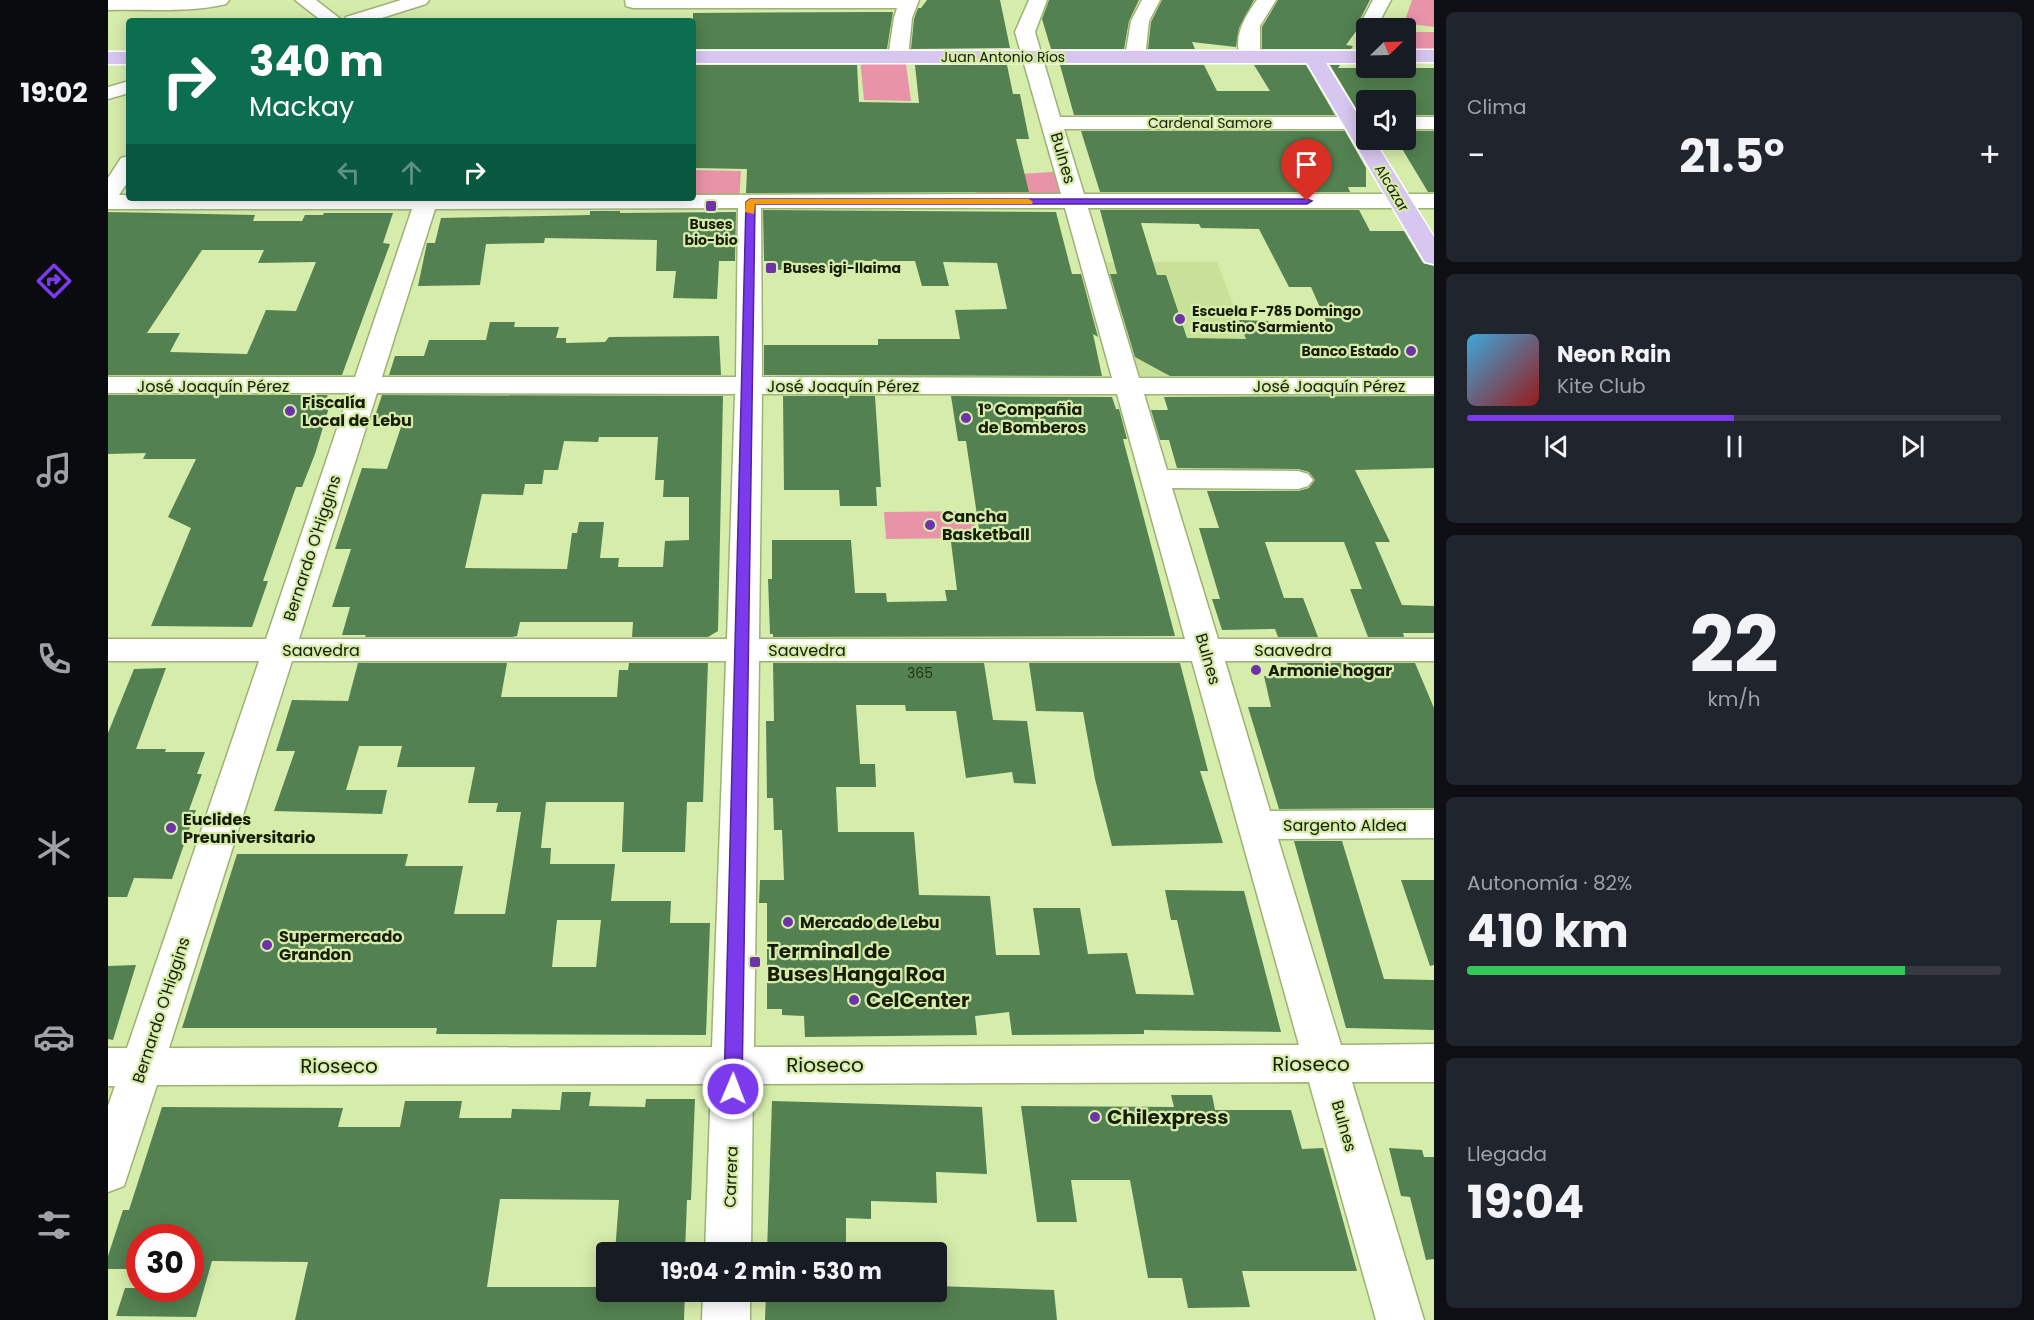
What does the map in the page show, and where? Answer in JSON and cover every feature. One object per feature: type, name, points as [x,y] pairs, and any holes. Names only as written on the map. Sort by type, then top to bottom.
[{"type":"main road","points":[[1416,56],[1434,56]]},
{"type":"main road","name":"Juan Antonio Ríos","points":[[696,57],[1356,57]]},
{"type":"main road","name":"Alcázar","points":[[1314,57],[1356,117]]},
{"type":"main road","points":[[108,58],[126,58]]},
{"type":"main road","name":"Alcázar","points":[[1374,150],[1400,201],[1434,257]]},
{"type":"street","points":[[108,4],[220,0]]},
{"type":"street","points":[[304,0],[330,18]]},
{"type":"street","points":[[363,18],[420,0]]},
{"type":"street","name":"Bulnes","points":[[1038,0],[1025,32],[1400,1320]]},
{"type":"street","points":[[1135,57],[1140,21],[1152,0]]},
{"type":"street","points":[[1250,57],[1247,34],[1249,25],[1267,0]]},
{"type":"street","points":[[1373,18],[1382,0]]},
{"type":"street","points":[[631,1],[909,2],[903,18],[898,57]]},
{"type":"street","points":[[631,1],[653,18]]},
{"type":"street","points":[[108,93],[126,88]]},
{"type":"street","name":"Cardenal Samore","points":[[1053,123],[1356,123]]},
{"type":"street","points":[[1416,123],[1434,123]]},
{"type":"street","points":[[108,195],[126,168]]},
{"type":"street","points":[[108,202],[267,201]]},
{"type":"street","name":"Bernardo O'Higgins","points":[[108,1171],[125,1067],[279,650],[426,201]]},
{"type":"street","points":[[588,201],[1434,201]]},
{"type":"street","name":"Carrera","points":[[728,1242],[734,1065],[750,202]]},
{"type":"street","name":"José Joaquín Pérez","points":[[108,385],[1434,386]]},
{"type":"street","points":[[1156,479],[1298,480]]},
{"type":"street","name":"Saavedra","points":[[108,650],[1434,650]]},
{"type":"street","name":"Sargento Aldea","points":[[1257,825],[1434,824]]},
{"type":"street","name":"Rioseco","points":[[125,1067],[1434,1063]]},
{"type":"street","points":[[726,1320],[727,1302]]},
{"type":"shaded area","points":[[1412,0],[1434,0],[1434,27],[1416,25],[1416,18],[1406,18]]},
{"type":"shaded area","points":[[1416,32],[1434,32],[1434,49],[1416,49]]},
{"type":"shaded area","points":[[860,57],[905,57],[911,101],[864,100]]},
{"type":"shaded area","points":[[696,170],[741,171],[739,202],[696,198]]},
{"type":"shaded area","points":[[1066,171],[1075,202],[978,202],[974,177]]},
{"type":"shaded area","name":"Escuela F-785 Domingo Faustino Sarmiento","points":[[1104,262],[1217,262],[1261,377],[1137,376]]},
{"type":"shaded area","name":"Cancha Basketball","points":[[972,511],[977,538],[886,539],[884,512]]},
{"type":"building","points":[[927,0],[1000,0],[1010,48],[911,49],[914,19],[918,8],[921,8]]},
{"type":"building","points":[[1049,0],[1139,0],[1129,21],[1124,49],[1051,49],[1042,19]]},
{"type":"building","points":[[1162,0],[1254,0],[1239,28],[1236,47],[1192,42],[1195,49],[1148,49],[1151,22]]},
{"type":"building","points":[[1278,0],[1370,0],[1361,18],[1356,18],[1356,31],[1346,45],[1353,46],[1351,49],[1262,49],[1262,27]]},
{"type":"building","points":[[893,12],[887,49],[696,49],[696,18],[693,18],[693,13]]},
{"type":"building","points":[[696,65],[857,65],[859,102],[919,103],[915,65],[1007,65],[1013,94],[1020,94],[1029,139],[1016,139],[1029,192],[746,193],[747,169],[696,168]]},
{"type":"building","points":[[1060,65],[1204,65],[1217,91],[1270,91],[1254,65],[1306,65],[1335,115],[1074,115]]},
{"type":"building","points":[[1330,65],[1340,65],[1338,68],[1356,68],[1356,78],[1416,78],[1416,68],[1434,68],[1434,115],[1416,115],[1416,90],[1356,90],[1356,108]]},
{"type":"building","points":[[1081,131],[1345,131],[1366,168],[1366,187],[1348,187],[1350,192],[1100,192]]},
{"type":"building","points":[[1416,131],[1434,131],[1434,192],[1428,192],[1403,150],[1416,150]]},
{"type":"building","points":[[763,210],[1056,212],[1072,274],[1081,274],[1098,337],[1093,334],[1102,376],[764,375],[764,345],[878,345],[878,339],[960,339],[955,310],[1007,309],[997,263],[943,262],[949,286],[922,286],[915,261],[862,261],[863,268],[767,270],[767,261],[764,261]]},
{"type":"building","points":[[1100,210],[1359,210],[1370,231],[1404,231],[1423,263],[1434,266],[1434,376],[1170,376],[1135,357],[1110,274],[1117,274]],"holes":[[[1141,223],[1199,224],[1201,228],[1259,229],[1289,287],[1311,287],[1330,330],[1272,330],[1268,321],[1239,320],[1246,339],[1187,338],[1166,275],[1157,275]]]},
{"type":"building","points":[[590,211],[736,212],[735,261],[719,261],[717,299],[673,298],[676,271],[656,271],[657,240],[545,238],[544,243],[486,244],[480,285],[418,286],[427,243],[435,243],[441,218],[590,215]]},
{"type":"building","points":[[108,212],[255,215],[253,221],[302,221],[305,215],[323,215],[324,213],[393,213],[383,243],[390,244],[342,375],[108,375]],"holes":[[[202,250],[264,250],[258,263],[316,262],[296,311],[266,310],[247,354],[170,352],[180,333],[147,333]]]},
{"type":"building","points":[[490,322],[515,322],[514,327],[559,327],[556,338],[566,338],[566,343],[605,342],[609,337],[719,336],[721,375],[389,375],[395,356],[424,356],[429,340],[486,340]]},
{"type":"building","points":[[108,395],[327,395],[330,404],[315,454],[302,487],[296,487],[263,581],[268,581],[252,627],[151,626],[191,528],[168,517],[196,459],[143,459],[146,453],[108,454]]},
{"type":"building","points":[[382,395],[723,396],[718,631],[708,637],[632,637],[633,622],[520,622],[517,636],[512,637],[342,635],[350,607],[332,607],[351,549],[335,549],[362,468],[387,469],[402,424],[392,424],[393,419],[374,419]],"holes":[[[599,437],[658,437],[655,480],[664,480],[663,497],[689,497],[689,540],[665,541],[663,567],[618,567],[619,558],[600,558],[604,522],[579,522],[577,533],[572,533],[567,569],[465,568],[482,494],[523,495],[525,484],[542,484],[544,470],[558,470],[564,441],[598,442]]]},
{"type":"building","points":[[783,396],[875,396],[881,487],[876,487],[877,506],[840,506],[839,490],[784,490]]},
{"type":"building","points":[[951,396],[1112,397],[1116,409],[1119,409],[1127,439],[1123,439],[1175,636],[773,637],[773,634],[770,634],[768,579],[772,579],[772,540],[851,540],[855,593],[886,593],[887,602],[947,601],[945,590],[957,590],[951,542],[981,542],[966,441],[958,441]]},
{"type":"building","points":[[1434,396],[1434,468],[1355,470],[1390,542],[1375,542],[1402,605],[1434,606],[1434,633],[1403,633],[1404,637],[1368,637],[1350,589],[1362,589],[1344,542],[1265,542],[1284,598],[1303,598],[1318,637],[1278,637],[1275,629],[1222,630],[1212,599],[1220,599],[1199,528],[1219,528],[1207,491],[1298,491],[1309,488],[1315,480],[1309,472],[1298,469],[1177,468],[1169,440],[1160,440],[1151,410],[1168,410],[1164,397]]},
{"type":"building","points":[[358,663],[507,663],[501,697],[617,697],[619,670],[628,670],[629,663],[708,663],[703,802],[687,802],[685,852],[622,852],[624,802],[546,802],[541,848],[551,848],[550,864],[615,864],[611,901],[671,901],[670,923],[710,923],[706,1035],[436,1034],[437,1028],[182,1028],[237,854],[408,854],[405,866],[463,866],[454,914],[505,914],[521,812],[496,812],[498,803],[468,803],[475,767],[397,767],[402,746],[359,746],[346,790],[387,790],[382,814],[274,811],[295,751],[276,751],[292,700],[348,701]],"holes":[[[557,920],[601,920],[596,967],[552,967]]]},
{"type":"building","points":[[773,663],[984,663],[993,720],[1027,721],[1036,784],[1014,783],[1012,772],[966,778],[956,711],[906,711],[905,705],[856,705],[860,764],[875,764],[876,787],[836,787],[838,832],[914,832],[919,895],[990,896],[996,955],[1040,955],[1033,908],[1080,908],[1088,954],[1127,953],[1136,994],[1194,995],[1177,920],[1171,920],[1165,890],[1244,891],[1281,1032],[1144,1030],[1144,1034],[1012,1035],[1009,1012],[975,1016],[977,1035],[805,1037],[804,1016],[782,1015],[782,1009],[767,1009],[767,903],[759,903],[760,880],[784,880],[782,830],[774,830],[773,798],[767,798],[766,721],[774,721]]},
{"type":"building","points":[[1029,663],[1180,663],[1208,771],[1200,771],[1223,843],[1112,846],[1095,779],[1083,712],[1036,711]]},
{"type":"building","points":[[1287,663],[1415,663],[1434,708],[1434,808],[1279,809],[1248,707],[1271,707],[1264,676],[1292,678]]},
{"type":"building","points":[[166,668],[136,749],[205,752],[197,774],[202,774],[189,810],[196,810],[172,879],[134,878],[127,897],[108,897],[108,733],[134,669]]},
{"type":"building","points":[[1294,841],[1342,841],[1384,979],[1434,980],[1434,1030],[1346,1028]]},
{"type":"building","points":[[1401,880],[1434,880],[1434,965],[1430,966]]},
{"type":"building","points":[[136,965],[113,1040],[108,1039],[108,966]]},
{"type":"building","points":[[562,1092],[591,1092],[589,1106],[645,1107],[646,1099],[695,1099],[691,1200],[687,1200],[685,1242],[616,1242],[619,1200],[500,1199],[487,1287],[596,1287],[596,1302],[685,1302],[684,1320],[295,1320],[308,1262],[212,1261],[204,1289],[204,1224],[126,1224],[126,1269],[108,1269],[108,1256],[123,1210],[129,1210],[162,1107],[343,1108],[338,1127],[400,1127],[405,1101],[462,1101],[459,1118],[511,1118],[512,1109],[560,1110]]},
{"type":"building","points":[[1171,1095],[1212,1095],[1215,1110],[1291,1110],[1302,1149],[1323,1148],[1357,1271],[1242,1271],[1250,1307],[1188,1308],[1182,1278],[1148,1278],[1130,1180],[1071,1180],[1077,1222],[1037,1222],[1021,1106],[1174,1107]]},
{"type":"building","points":[[772,1101],[982,1107],[987,1174],[936,1172],[937,1203],[871,1201],[871,1219],[846,1218],[846,1242],[767,1242]]},
{"type":"building","points":[[1389,1148],[1422,1150],[1424,1157],[1434,1157],[1434,1259],[1426,1260],[1410,1197],[1401,1196]]},
{"type":"building","points":[[947,1286],[1054,1290],[1057,1320],[765,1320],[766,1302],[947,1302]]},
{"type":"building","points":[[125,1288],[126,1302],[200,1302],[196,1317],[116,1316]]},
{"type":"slow traffic","points":[[750,212],[750,202],[1029,202]]},
{"type":"place","name":"Buses bio-bio","points":[[711,206]]},
{"type":"place","name":"Buses igi-llaima","points":[[771,268]]},
{"type":"place","name":"Escuela F-785 Domingo Faustino Sarmiento","points":[[1180,319]]},
{"type":"place","name":"Banco Estado","points":[[1411,351]]},
{"type":"place","name":"Fiscalía Local de Lebu","points":[[290,411]]},
{"type":"place","name":"1° Compañia de Bomberos","points":[[966,418]]},
{"type":"place","name":"Cancha Basketball","points":[[930,525]]},
{"type":"place","name":"Armonie hogar","points":[[1256,670]]},
{"type":"place","name":"Euclides Preuniversitario","points":[[171,828]]},
{"type":"place","name":"Mercado de Lebu","points":[[788,922]]},
{"type":"place","name":"Supermercado Grandon","points":[[267,945]]},
{"type":"place","name":"Terminal de Buses Hanga Roa","points":[[755,962]]},
{"type":"place","name":"CelCenter","points":[[854,1000]]},
{"type":"place","name":"Chilexpress","points":[[1095,1117]]},
{"type":"route","points":[[733,1089],[750,202],[1307,201]]}]
